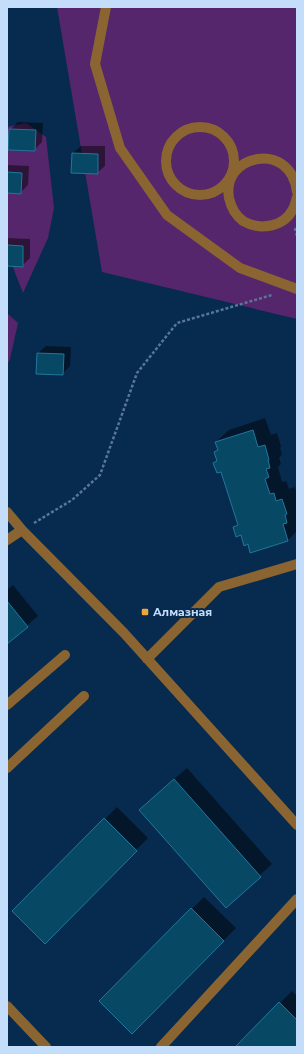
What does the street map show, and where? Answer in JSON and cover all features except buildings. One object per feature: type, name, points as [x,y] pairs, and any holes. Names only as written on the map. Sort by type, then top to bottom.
[{"type":"street","points":[[106,7],[94,64],[120,148],[167,215],[240,268],[296,289]]},
{"type":"street","points":[[297,192],[296,182],[289,170],[278,161],[265,158],[251,160],[239,167],[231,178],[222,188],[211,194],[198,196],[186,193],[175,186],[167,174],[165,160],[168,147],[176,135],[188,128],[202,126],[215,130],[226,138],[233,150],[234,164],[231,178],[228,192],[231,206],[238,217],[249,224],[262,227],[274,225],[285,219],[293,209],[297,197]]},
{"type":"street","points":[[7,512],[22,530],[124,633],[297,824]]},
{"type":"street","points":[[7,540],[22,530]]},
{"type":"street","points":[[147,659],[219,587],[297,564]]},
{"type":"street","points":[[7,705],[65,655]]},
{"type":"street","points":[[7,768],[84,696]]},
{"type":"street","points":[[161,1047],[297,899]]},
{"type":"street","points":[[7,1006],[46,1047]]},
{"type":"path","points":[[22,530],[72,500],[100,475],[137,373],[177,323],[296,289]]},
{"type":"shaded area","points":[[57,7],[297,7],[297,319],[102,272]]},
{"type":"shaded area","points":[[26,123],[46,137],[54,208],[48,238],[23,293],[7,252],[7,127]]},
{"type":"shaded area","points":[[7,313],[18,323],[10,359],[7,365]]},
{"type":"place","name":"Алмазная","points":[[145,612]]}]
